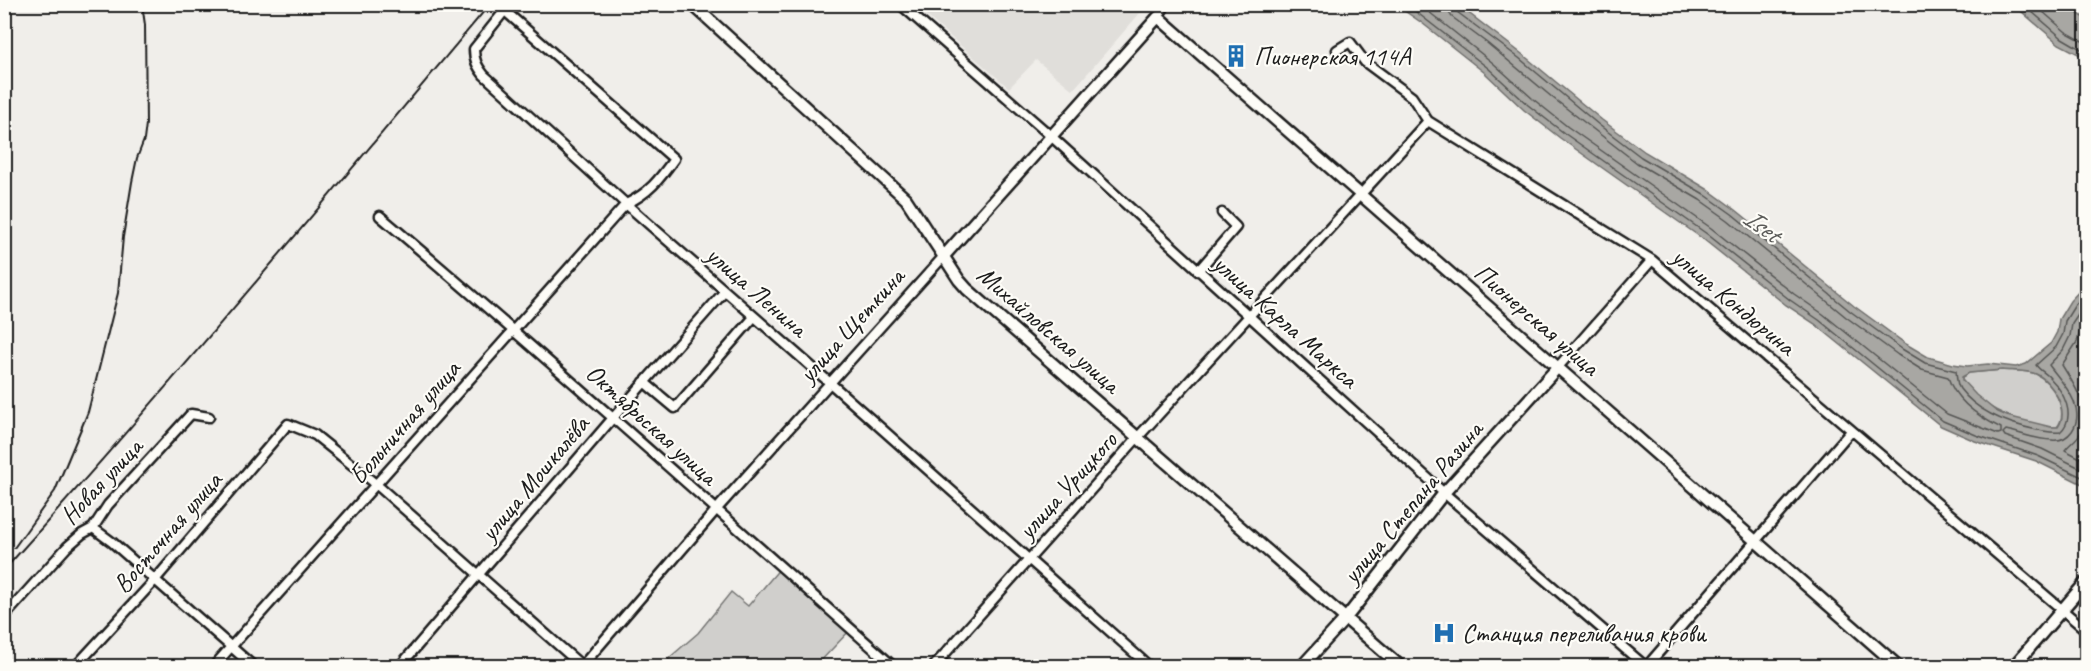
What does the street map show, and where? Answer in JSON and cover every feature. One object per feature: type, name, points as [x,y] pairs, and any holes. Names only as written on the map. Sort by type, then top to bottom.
[{"type":"main road","name":"Михайловская улица","points":[[692,4],[906,199],[967,289],[1400,666]]},
{"type":"main road","name":"улица Щеткина","points":[[944,256],[1158,17]]},
{"type":"main road","name":"Пионерская улица","points":[[1158,17],[1898,666]]},
{"type":"main road","name":"улица Степана Разина","points":[[1302,666],[1346,618],[1444,493],[1558,367]]},
{"type":"main road","points":[[2014,666],[2086,582]]},
{"type":"street","name":"улица Карла Маркса","points":[[900,4],[1052,136],[1444,493],[1646,666]]},
{"type":"street","points":[[1158,17],[1166,4]]},
{"type":"street","name":"улица Ленина","points":[[508,8],[474,49],[477,66],[492,83],[1149,666]]},
{"type":"street","name":"Больничная улица","points":[[214,666],[626,204],[643,195],[660,179],[674,159],[508,8]]},
{"type":"street","name":"улица Кондюрина","points":[[1337,50],[1350,42],[1365,62],[1412,97],[1428,121],[1652,260],[2086,630]]},
{"type":"street","name":"улица Урицкого","points":[[934,666],[1138,437],[1428,121]]},
{"type":"street","points":[[1198,271],[1236,227],[1222,213]]},
{"type":"street","name":"Октябрьская улица","points":[[380,216],[514,328],[612,418],[893,666]]},
{"type":"street","name":"улица Щеткина","points":[[582,666],[829,382],[944,256]]},
{"type":"street","points":[[1558,367],[1652,260]]},
{"type":"street","name":"улица Мошкалёва","points":[[400,666],[612,418],[725,291]]},
{"type":"street","points":[[644,382],[675,408],[754,317]]},
{"type":"street","name":"Новая улица","points":[[4,617],[68,547],[82,534],[93,528],[113,499],[191,414],[209,417]]},
{"type":"street","name":"Восточная улица","points":[[76,666],[155,580],[288,424],[315,435],[377,485]]},
{"type":"street","points":[[1646,666],[1851,431]]},
{"type":"street","points":[[377,485],[582,666]]},
{"type":"street","points":[[93,528],[112,542],[252,666]]},
{"type":"shaded area","points":[[914,5],[1147,5],[1073,90],[1036,60],[1009,88]]},
{"type":"shaded area","points":[[2002,370],[2036,374],[2048,383],[2060,405],[2061,413],[2057,427],[2032,424],[2004,414],[1979,399],[1962,380],[1962,377],[1968,373]]},
{"type":"shaded area","points":[[781,567],[851,629],[816,666],[676,666],[668,659],[698,633],[731,592],[748,606]]},
{"type":"water","points":[[1396,5],[1458,5],[1602,120],[1645,152],[1707,189],[1736,210],[1854,306],[1928,357],[1967,366],[1988,364],[2016,367],[2026,364],[2051,343],[2057,332],[2059,319],[2070,301],[2086,284],[2086,486],[2036,461],[1975,441],[1941,426],[1815,324],[1786,305],[1703,239],[1560,138],[1524,110],[1485,73]],"holes":[[[2002,370],[2036,374],[2048,383],[2061,405],[2062,413],[2058,427],[2007,416],[1996,411],[1962,380],[1962,377],[1969,373]]]},
{"type":"water","points":[[2014,5],[2065,5],[2086,19],[2086,58],[2059,44]]},
{"type":"railway","points":[[14,548],[55,491],[88,412],[118,293],[123,237],[132,182],[144,140],[146,124],[145,25],[142,4]]},
{"type":"railway","points":[[4,570],[189,360],[490,4]]},
{"type":"place","name":"Пионерская 114А","points":[[1236,56]]},
{"type":"place","name":"Станция переливания крови","points":[[1444,633]]},
{"type":"water label","name":"Iset","points":[[1762,225]]}]
